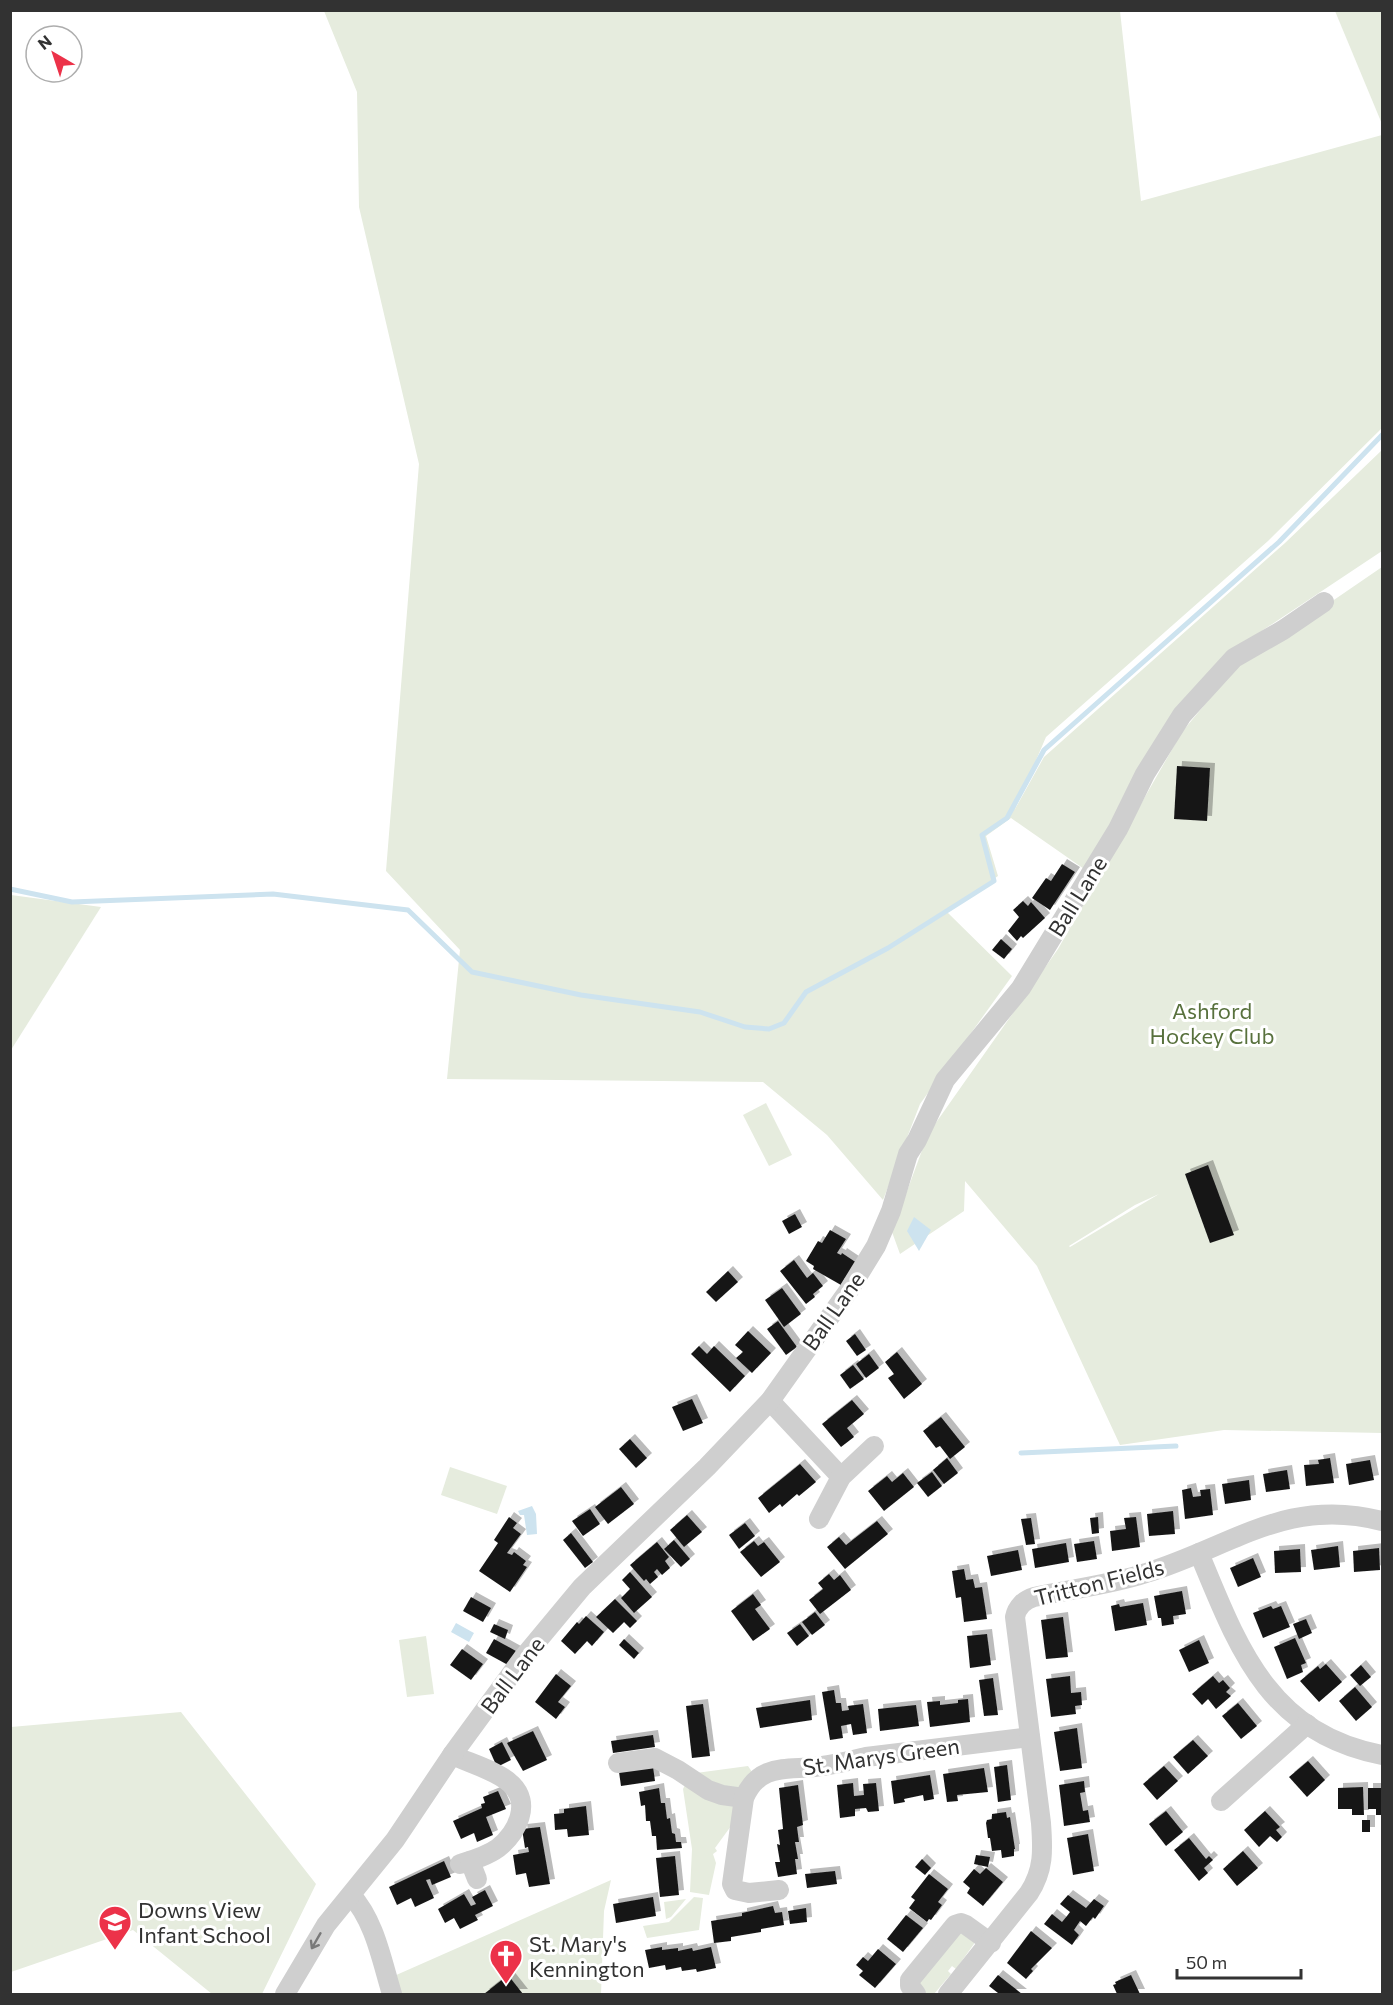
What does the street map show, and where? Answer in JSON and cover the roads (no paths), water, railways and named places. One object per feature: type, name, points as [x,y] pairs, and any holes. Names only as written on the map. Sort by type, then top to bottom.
[{"type":"street","name":"Ball Lane","points":[[285,1995],[320,1933],[395,1840],[452,1755],[523,1658],[582,1587],[723,1451],[770,1401],[849,1290],[876,1246],[891,1211],[908,1154],[945,1080],[1021,988],[1118,829],[1145,774],[1182,715],[1234,658],[1283,630],[1324,602]]},
{"type":"street","points":[[770,1401],[841,1477]]},
{"type":"street","points":[[819,1519],[841,1477],[874,1446]]},
{"type":"street","name":"Tritton Fields","points":[[948,1995],[1029,1893],[1037,1880],[1041,1866],[1043,1848],[1016,1617],[1019,1607],[1034,1597],[1148,1573],[1246,1532],[1297,1517],[1330,1514],[1383,1521]]},
{"type":"street","points":[[1199,1552],[1235,1638],[1250,1665],[1281,1703],[1307,1724],[1350,1746],[1383,1755]]},
{"type":"street","points":[[1221,1801],[1307,1724]]},
{"type":"street","name":"St. Marys Green","points":[[744,1798],[750,1785],[756,1779],[775,1770],[845,1763],[866,1757],[1030,1737]]},
{"type":"street","points":[[452,1755],[506,1780],[517,1791],[521,1804],[520,1818],[507,1839],[469,1868]]},
{"type":"street","points":[[618,1763],[655,1758],[677,1769],[708,1790],[722,1795],[744,1798],[732,1886],[736,1891],[749,1893],[779,1890]]},
{"type":"street","points":[[351,1895],[357,1901],[372,1931],[392,1995]]},
{"type":"street","points":[[916,1995],[910,1986],[910,1980],[955,1924],[966,1925],[991,1943]]},
{"type":"water","points":[[914,1217],[931,1230],[919,1251],[907,1231]]},
{"type":"water","points":[[532,1506],[536,1514],[537,1534],[527,1535],[524,1515],[520,1515],[518,1511]]},
{"type":"water","points":[[456,1623],[474,1633],[469,1642],[451,1632]]},
{"type":"waterway","points":[[10,889],[72,902],[273,894],[408,910],[472,972],[581,995],[700,1012],[745,1027],[769,1029],[784,1023],[806,992],[888,948],[994,881],[982,835],[1007,818],[1044,750],[1279,542],[1382,435]]},
{"type":"waterway","points":[[1021,1453],[1176,1446]]},
{"type":"place","name":"Downs View Infant School","points":[[115,1951]]},
{"type":"place","name":"St. Mary's Kennington","points":[[506,1985]]},
{"type":"park label","name":"Ashford Hockey Club","points":[[1212,1022]]}]
